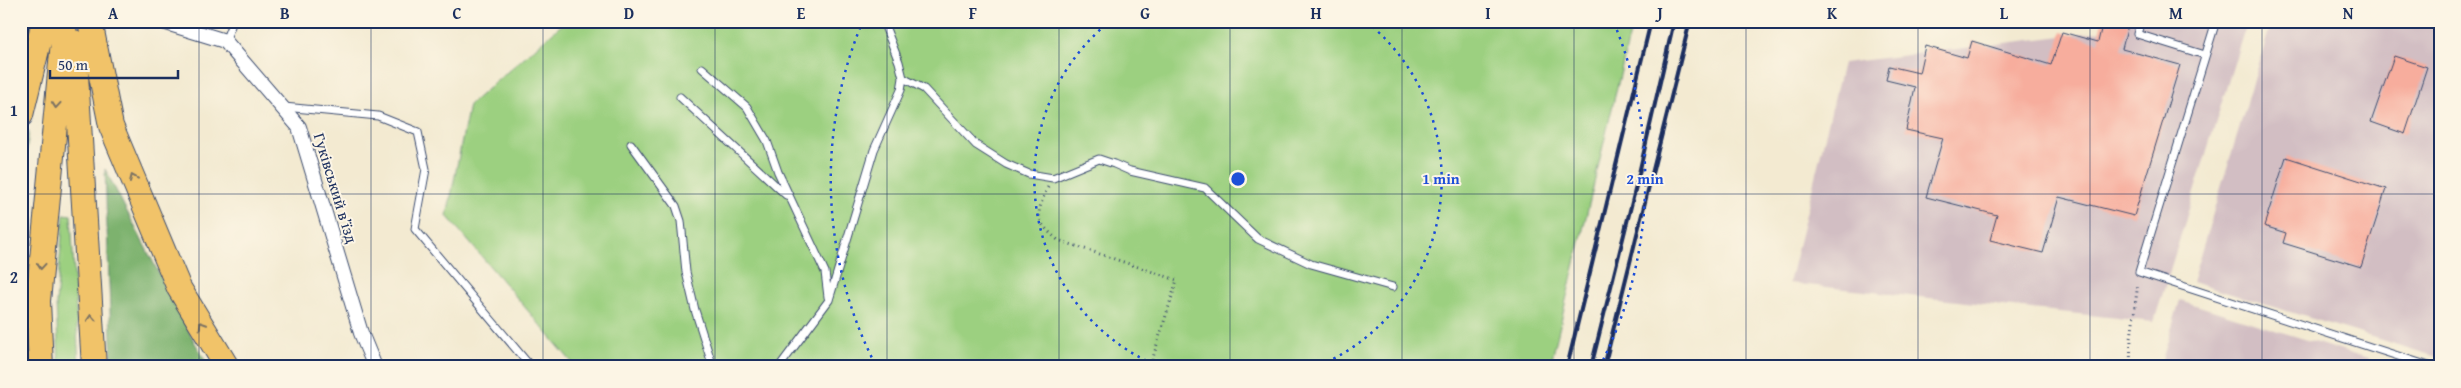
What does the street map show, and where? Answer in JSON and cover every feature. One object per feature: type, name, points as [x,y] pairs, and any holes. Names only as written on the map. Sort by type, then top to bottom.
[{"type":"highway","points":[[22,113],[44,21]]},
{"type":"highway","points":[[41,367],[38,301],[64,21]]},
{"type":"highway","points":[[72,21],[94,367]]},
{"type":"highway","points":[[90,21],[111,126],[178,288],[227,367]]},
{"type":"street","points":[[160,21],[225,41]]},
{"type":"street","name":"Гуківський в’їзд","points":[[225,41],[299,127],[361,333],[375,367]]},
{"type":"lane","points":[[225,41],[232,21]]},
{"type":"lane","points":[[779,367],[829,300],[874,150],[901,90],[903,78],[899,62],[883,21]]},
{"type":"lane","points":[[2141,21],[2137,34],[2205,55]]},
{"type":"lane","points":[[2216,21],[2140,272],[2432,367]]},
{"type":"lane","points":[[702,68],[747,107],[767,141],[790,198],[825,272],[829,300]]},
{"type":"lane","points":[[903,78],[924,89],[976,145],[1006,164],[1030,174],[1053,178],[1099,160],[1130,171],[1205,188],[1258,239],[1311,264],[1393,287]]},
{"type":"lane","points":[[680,97],[790,198]]},
{"type":"lane","points":[[284,108],[378,116],[418,132],[426,170],[415,229],[531,367]]},
{"type":"lane","points":[[630,144],[676,206],[681,221],[686,272],[695,310],[713,367]]},
{"type":"path","points":[[1053,178],[1039,209],[1042,227],[1053,236],[1058,240],[1178,280],[1150,367]]},
{"type":"path","points":[[2130,367],[2131,338],[2140,272]]},
{"type":"shaded area","points":[[2104,21],[2247,21],[2154,322],[1789,283],[1843,63],[2102,31]]},
{"type":"shaded area","points":[[2272,21],[2440,21],[2440,358],[2192,282]]},
{"type":"shaded area","points":[[2180,300],[2393,367],[2160,367]]},
{"type":"green space","points":[[21,21],[34,21],[21,76]]},
{"type":"green space","points":[[566,21],[1633,21],[1550,367],[576,367],[447,216],[469,105]]},
{"type":"green space","points":[[22,129],[29,132],[21,196],[21,133]]},
{"type":"green space","points":[[105,169],[194,341],[209,367],[112,367]]},
{"type":"green space","points":[[64,214],[71,215],[79,367],[59,367],[56,303]]},
{"type":"building","points":[[2103,21],[2129,21],[2122,49],[2180,65],[2134,216],[2059,197],[2043,253],[1990,240],[1997,215],[1926,197],[1943,138],[1906,130],[1915,87],[1886,80],[1889,66],[1919,73],[1925,46],[1967,58],[1972,41],[2051,65],[2062,32],[2098,42]]},
{"type":"building","points":[[2394,56],[2427,67],[2405,134],[2371,122]]},
{"type":"building","points":[[2286,157],[2386,189],[2361,267],[2283,243],[2286,233],[2264,226]]},
{"type":"railway","points":[[1567,367],[1651,21]]},
{"type":"railway","points":[[1591,367],[1637,182],[1674,21]]},
{"type":"railway","points":[[1604,367],[1690,21]]}]
